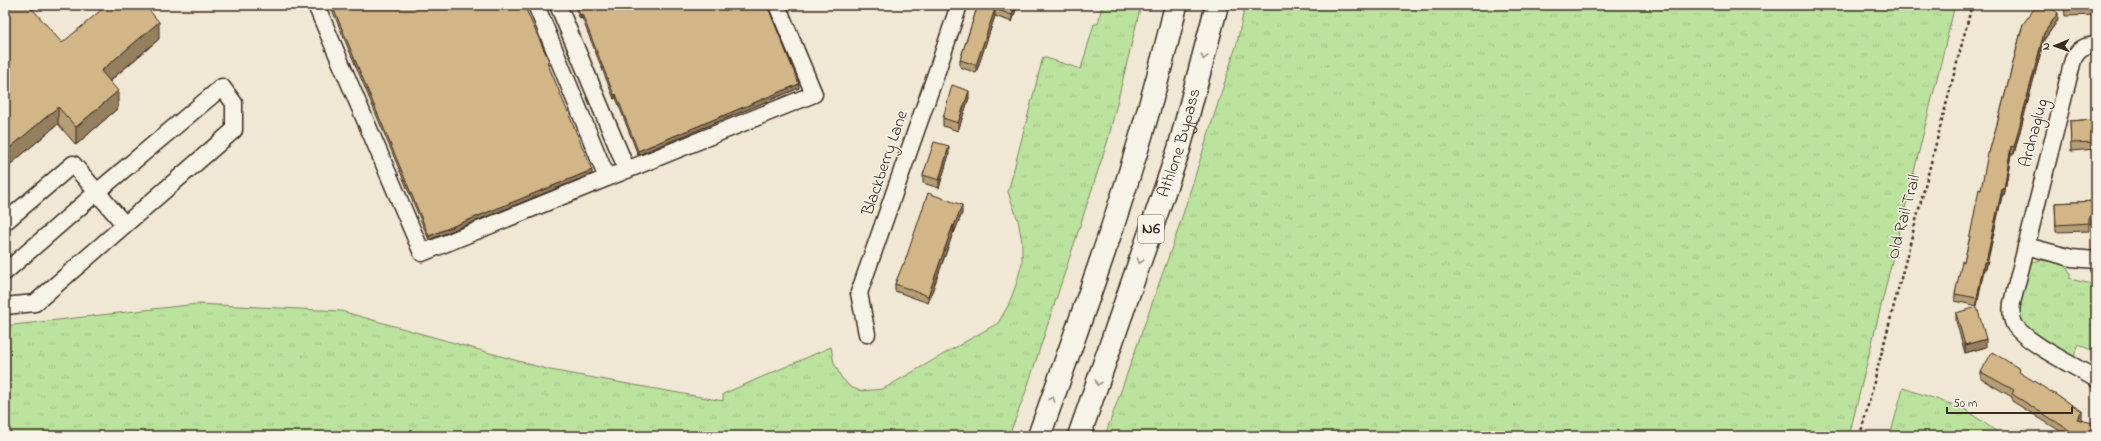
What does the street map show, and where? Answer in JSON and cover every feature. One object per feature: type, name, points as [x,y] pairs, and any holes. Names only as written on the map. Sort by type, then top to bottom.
[{"type":"highway","name":"N6","points":[[1100,268],[1163,5]]},
{"type":"highway","name":"N6","points":[[1039,436],[1100,268],[1163,60],[1176,5]]},
{"type":"highway","name":"Athlone Bypass","points":[[1079,436],[1179,149],[1217,10]]},
{"type":"street","points":[[316,5],[422,253],[814,94],[777,5]]},
{"type":"street","points":[[536,5],[607,178]]},
{"type":"street","points":[[558,5],[627,170]]},
{"type":"street","name":"Blackberry Lane","points":[[867,334],[859,293],[934,81],[959,5]]},
{"type":"street","name":"Ardnaglug","points":[[2096,45],[2080,49],[2073,60],[2012,303],[2012,315],[2015,325],[2024,336],[2096,379]]},
{"type":"street","points":[[572,94],[592,86]]},
{"type":"street","points":[[5,272],[222,87],[234,103],[234,130],[124,224],[35,303],[5,306]]},
{"type":"street","points":[[5,222],[73,164],[124,224]]},
{"type":"street","points":[[2026,246],[2072,258],[2096,260]]},
{"type":"path","name":"Old Rail Trail","points":[[1860,436],[1972,5]]},
{"type":"green space","points":[[1102,5],[1141,5],[1108,140],[1026,391],[1009,436],[5,436],[5,326],[197,304],[341,311],[550,370],[723,401],[723,394],[831,347],[834,363],[841,377],[850,387],[861,391],[883,389],[998,323],[1008,306],[1022,263],[1022,242],[1018,220],[1008,192],[1043,57],[1081,69],[1094,24],[1098,24]]},
{"type":"green space","points":[[1245,5],[1955,5],[1849,436],[1105,436],[1177,233],[1237,43]]},
{"type":"green space","points":[[2041,260],[2065,264],[2070,274],[2070,279],[2096,285],[2096,353],[2079,344],[2073,358],[2029,329],[2020,318],[2018,311],[2028,269],[2032,262]]},
{"type":"green space","points":[[1903,388],[1963,408],[2003,436],[1890,436]]},
{"type":"building","points":[[5,5],[29,5],[62,43],[107,5],[145,5],[159,22],[101,71],[118,91],[76,127],[58,107],[5,152]]},
{"type":"building","points":[[332,5],[524,5],[549,61],[547,62],[592,170],[429,236]]},
{"type":"building","points":[[576,5],[767,5],[799,84],[638,151],[616,94],[614,95],[582,14],[580,15]]},
{"type":"building","points":[[978,5],[1015,5],[1012,15],[995,9],[976,65],[960,60]]},
{"type":"building","points":[[2037,5],[2048,5],[2058,13],[2044,33],[2014,147],[2011,146],[2004,189],[2002,189],[1986,262],[1984,262],[1977,298],[1955,294],[1962,261],[1964,262],[1969,241],[1979,189],[1981,190],[1988,153],[2001,110],[2023,24]]},
{"type":"building","points":[[2064,5],[2096,5],[2096,8],[2065,9]]},
{"type":"building","points":[[952,85],[969,91],[958,123],[943,118]]},
{"type":"building","points":[[2096,119],[2096,142],[2071,143],[2070,121]]},
{"type":"building","points":[[934,142],[949,146],[939,180],[923,175]]},
{"type":"building","points":[[928,193],[962,205],[954,226],[953,225],[928,296],[895,284],[904,264]]},
{"type":"building","points":[[2096,201],[2096,216],[2089,216],[2089,223],[2056,225],[2055,203]]},
{"type":"building","points":[[1977,307],[1986,339],[1965,345],[1956,313]]},
{"type":"building","points":[[1992,352],[2020,369],[2019,372],[2082,411],[2077,419],[2096,424],[2096,436],[2077,436],[2012,394],[2014,390],[1981,372]]}]
